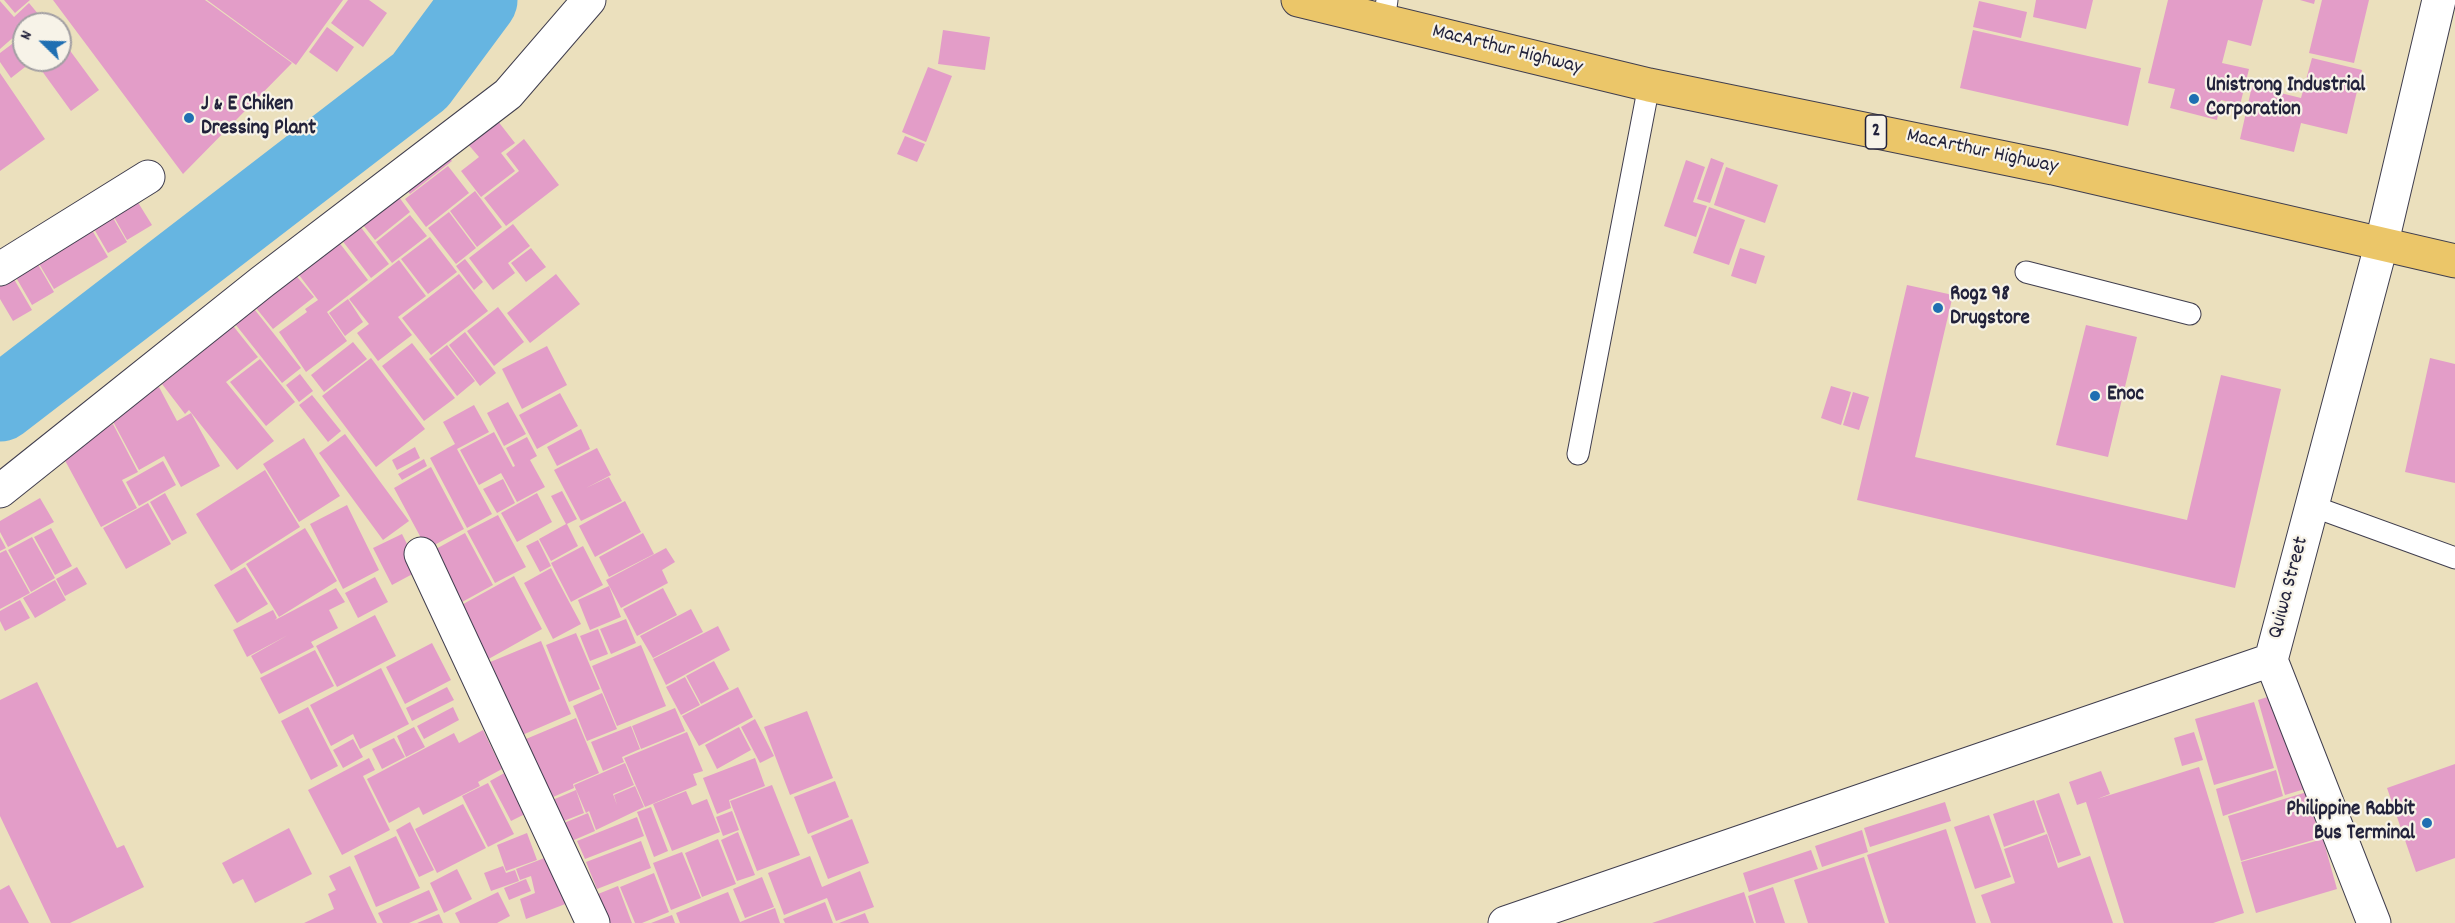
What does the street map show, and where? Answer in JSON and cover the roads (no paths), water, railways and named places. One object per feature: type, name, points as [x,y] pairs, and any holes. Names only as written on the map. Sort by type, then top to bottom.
[{"type":"highway","name":"MacArthur Highway","points":[[1298,0],[1386,10],[1649,86],[2053,168],[2217,207],[2382,242],[2455,261]]},
{"type":"street","points":[[0,491],[262,282],[507,94],[589,0]]},
{"type":"street","name":"Quiwa Street","points":[[2374,923],[2271,660],[2382,242],[2439,0]]},
{"type":"street","points":[[0,269],[148,177]]},
{"type":"street","points":[[421,554],[592,923]]},
{"type":"street","points":[[1505,923],[2271,660]]},
{"type":"lane","points":[[1578,454],[1649,86]]},
{"type":"lane","points":[[2026,272],[2190,314]]},
{"type":"lane","points":[[2312,506],[2455,558]]},
{"type":"waterway","points":[[0,404],[420,81],[480,0]]},
{"type":"place","name":"Unistrong Industrial Corporation","points":[[2194,99]]},
{"type":"place","name":"J & E Chiken Dressing Plant","points":[[189,118]]},
{"type":"place","name":"Rogz 98 Drugstore","points":[[1938,308]]},
{"type":"place","name":"Enoc","points":[[2095,396]]},
{"type":"place","name":"Philippine Rabbit Bus Terminal","points":[[2427,823]]}]
